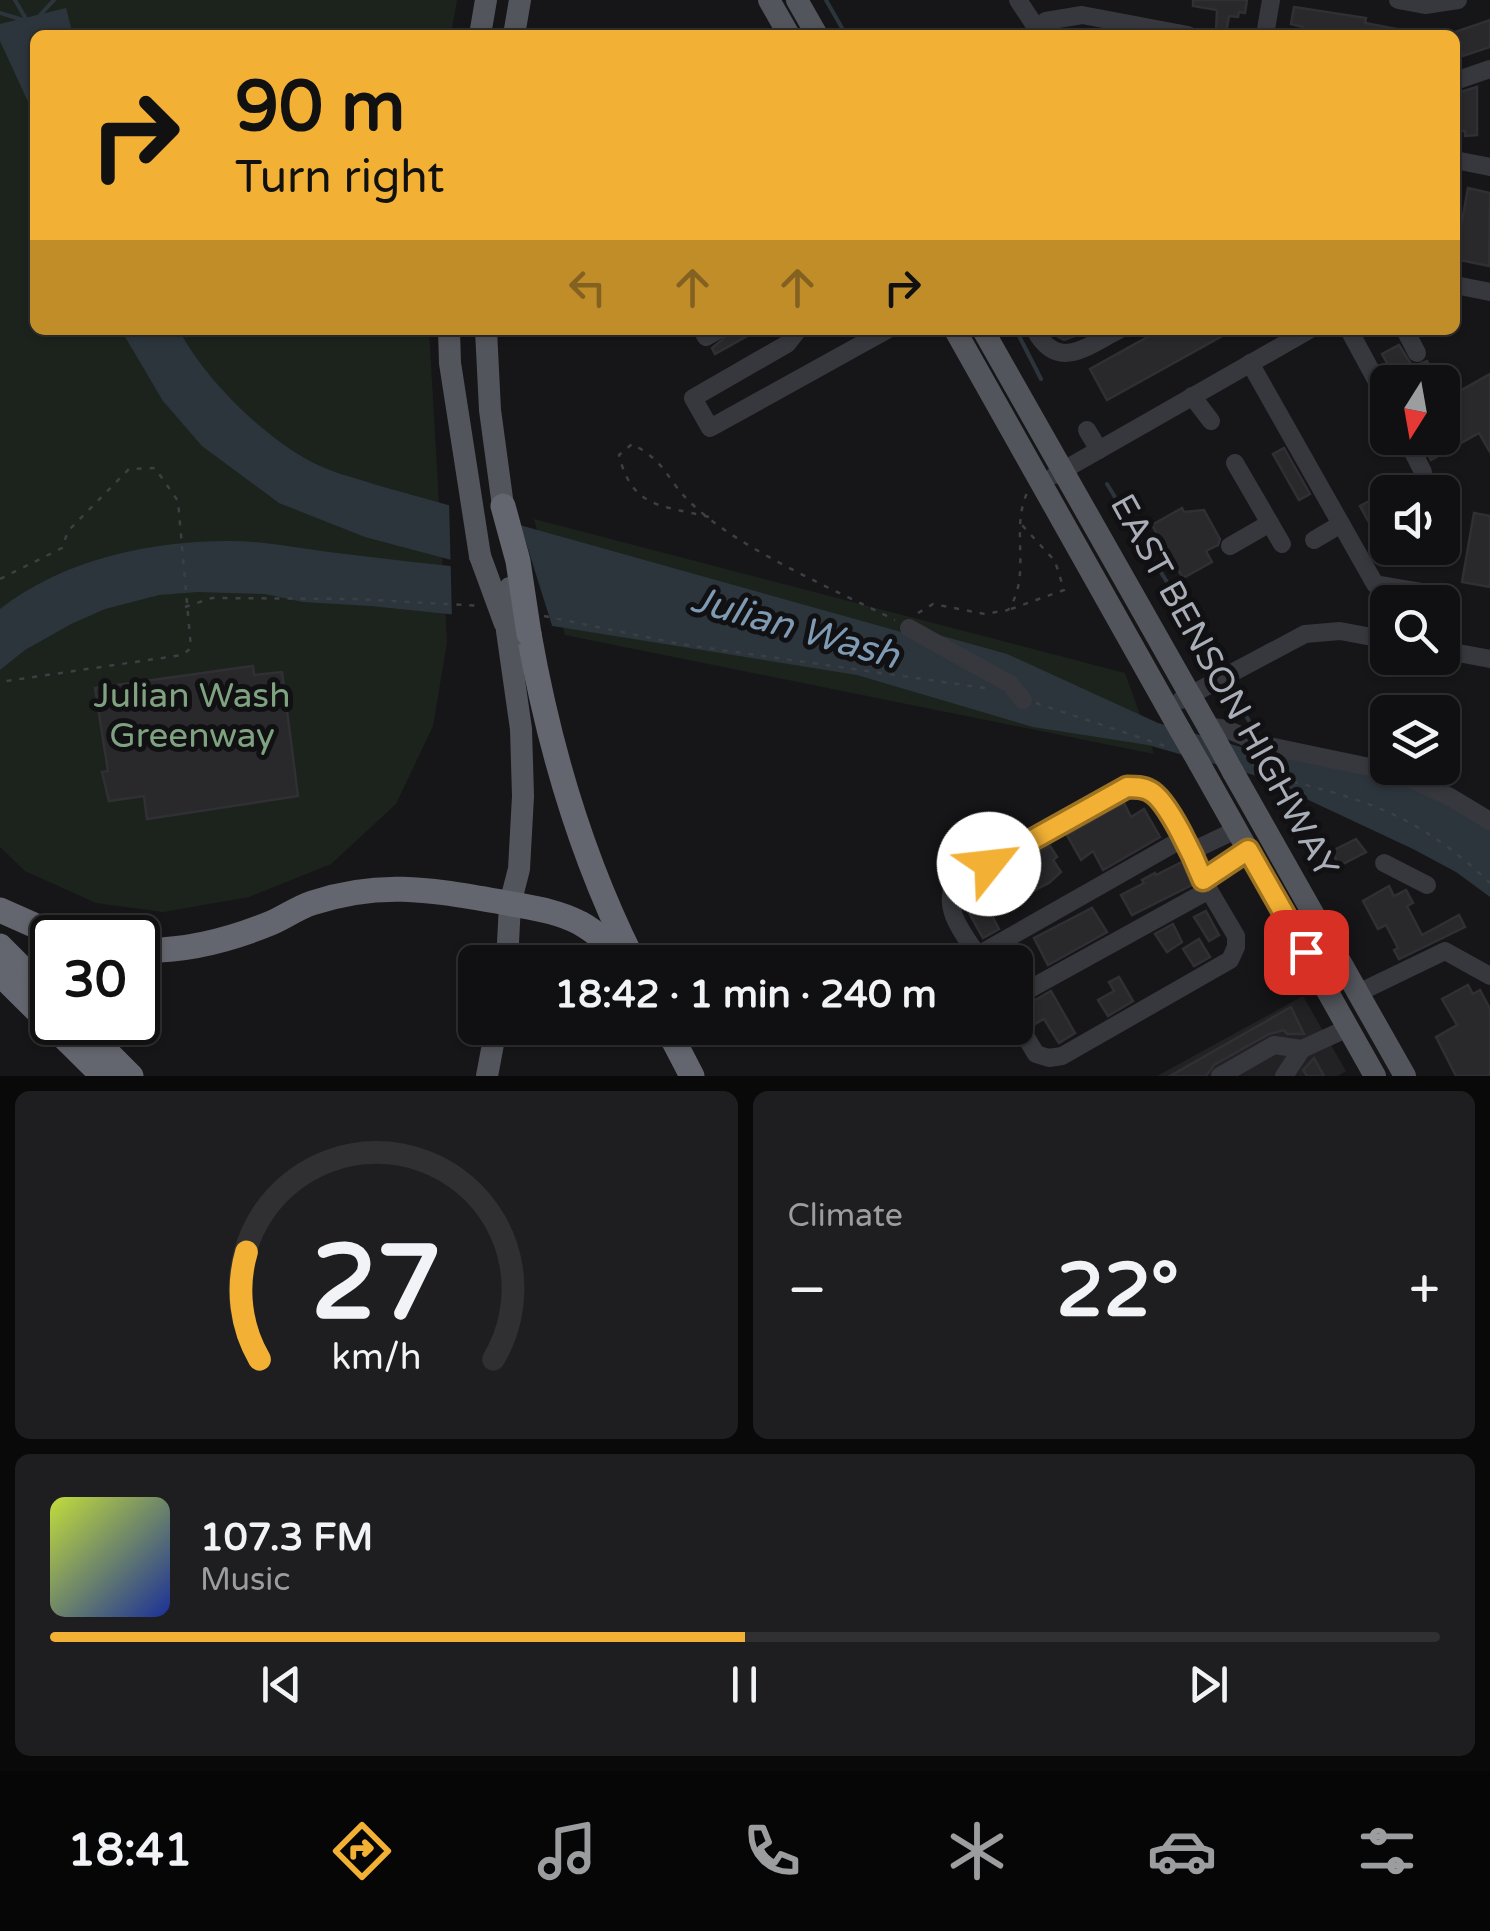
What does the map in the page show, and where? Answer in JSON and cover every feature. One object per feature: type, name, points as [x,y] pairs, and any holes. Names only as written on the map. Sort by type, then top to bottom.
[{"type":"highway","points":[[502,506],[518,561],[521,628],[571,809],[627,945]]},
{"type":"highway","points":[[160,951],[210,944],[276,921],[311,903],[388,888],[432,888],[561,914],[584,925],[607,945]]},
{"type":"highway","points":[[0,910],[30,923]]},
{"type":"highway","points":[[0,946],[30,976]]},
{"type":"highway","points":[[0,974],[103,1076]]},
{"type":"highway","points":[[100,1045],[131,1076]]},
{"type":"highway","points":[[676,1045],[692,1076]]},
{"type":"main road","points":[[769,0],[786,30]]},
{"type":"main road","points":[[797,0],[814,30]]},
{"type":"main road","points":[[481,30],[485,3]]},
{"type":"main road","points":[[449,335],[450,363],[480,556],[521,628],[519,945]]},
{"type":"main road","points":[[486,335],[490,410],[502,506]]},
{"type":"main road","name":"EAST BENSON HIGHWAY","points":[[958,335],[1375,1076]]},
{"type":"main road","name":"EAST BENSON HIGHWAY","points":[[986,335],[1211,732],[1243,772],[1404,1076]]},
{"type":"main road","points":[[510,945],[518,905]]},
{"type":"main road","points":[[1324,986],[1352,983]]},
{"type":"main road","points":[[487,1076],[493,1045]]},
{"type":"main road","points":[[499,1076],[505,1045]]},
{"type":"street","points":[[1018,0],[1038,30]]},
{"type":"street","points":[[1266,30],[1270,0]]},
{"type":"street","points":[[1398,0],[1425,6],[1458,0]]},
{"type":"street","points":[[1042,30],[1046,20],[1082,15],[1162,30]]},
{"type":"street","points":[[1460,80],[1490,69]]},
{"type":"street","points":[[1460,161],[1490,167]]},
{"type":"street","points":[[1460,286],[1490,290]]},
{"type":"street","points":[[794,335],[787,344],[693,398],[710,428],[878,335]]},
{"type":"street","points":[[1038,335],[1050,348],[1066,353],[1089,350],[1109,335]]},
{"type":"street","points":[[1041,482],[1192,396],[1258,352],[1297,335]]},
{"type":"street","points":[[1353,335],[1370,368]]},
{"type":"street","points":[[1408,335],[1417,353]]},
{"type":"street","points":[[1258,352],[1342,524],[1375,584],[1381,585]]},
{"type":"street","points":[[1192,396],[1211,422]]},
{"type":"street","points":[[1087,430],[1099,450]]},
{"type":"street","points":[[1415,455],[1424,472]]},
{"type":"street","points":[[1235,463],[1282,544]]},
{"type":"street","points":[[1230,546],[1270,523]]},
{"type":"street","points":[[1314,540],[1342,524]]},
{"type":"street","points":[[909,628],[1010,684],[1024,700]]},
{"type":"street","points":[[1168,707],[1283,644],[1320,630],[1370,637]]},
{"type":"street","points":[[1460,653],[1490,659]]},
{"type":"street","points":[[1211,732],[1226,729],[1264,745],[1398,773],[1490,821]]},
{"type":"street","points":[[972,945],[949,907],[948,894],[955,883],[1127,787],[1156,793],[1188,844],[1206,885],[1236,936],[1230,960],[1062,1056],[1036,1054],[1031,1045]]},
{"type":"street","points":[[1005,945],[1188,844],[1243,839]]},
{"type":"street","points":[[1033,986],[1206,885],[1243,839]]},
{"type":"street","points":[[1384,864],[1427,884]]},
{"type":"street","points":[[1352,983],[1445,951],[1490,976]]},
{"type":"street","points":[[1284,1076],[1302,1049],[1348,1028]]},
{"type":"street","points":[[1220,1076],[1274,1045],[1302,1049]]},
{"type":"path","points":[[709,517],[648,502],[625,481],[619,455],[632,444],[655,456],[691,504],[736,536],[909,628],[919,612],[933,604],[985,614],[1044,600],[1064,590],[1055,561],[1020,523]]},
{"type":"path","points":[[0,579],[62,548],[68,531],[129,469],[154,468],[178,502],[190,648],[182,655],[0,682]]},
{"type":"path","points":[[1008,610],[1019,589],[1020,523],[1026,495],[1041,482]]},
{"type":"path","points":[[185,607],[212,598],[422,601],[494,608]]},
{"type":"path","points":[[521,628],[680,644],[988,688]]},
{"type":"path","points":[[1024,700],[1189,748]]},
{"type":"path","points":[[1243,772],[1359,798],[1396,814],[1444,844],[1490,884]]},
{"type":"shaded area","points":[[1303,996],[1346,1071],[1338,1076],[1157,1076]]},
{"type":"green space","name":"Julian Wash Greenway","points":[[0,0],[457,0],[452,30],[30,30],[30,335],[429,335],[447,642],[433,726],[396,804],[331,864],[249,897],[163,912],[96,903],[25,871],[0,847]]},
{"type":"green space","points":[[534,519],[1125,673],[1154,754],[565,635]]},
{"type":"water","points":[[66,8],[72,30],[30,30],[30,106],[0,41],[0,24]]},
{"type":"water","name":"Julian Wash","points":[[124,335],[182,335],[205,369],[240,408],[300,456],[333,471],[912,635],[921,630],[1007,654],[1158,723],[1265,754],[1370,770],[1370,785],[1416,785],[1490,826],[1490,897],[1456,872],[1413,849],[1257,776],[1148,745],[1033,727],[857,675],[534,623],[303,602],[265,594],[159,595],[105,609],[71,624],[25,650],[0,670],[0,609],[52,577],[139,549],[243,541],[489,570],[365,537],[279,503],[202,446],[163,401]]},
{"type":"pier","points":[[449,500],[519,520],[554,632],[452,619]]},
{"type":"building","points":[[1193,0],[1247,0],[1245,13],[1229,16],[1227,30],[1216,30],[1217,10],[1193,6]]},
{"type":"building","points":[[1294,7],[1366,18],[1365,23],[1402,30],[1302,30],[1291,24]]},
{"type":"building","points":[[1490,20],[1490,47],[1463,56],[1460,30]]},
{"type":"building","points":[[1477,87],[1477,135],[1465,136],[1465,131],[1460,131],[1460,92]]},
{"type":"building","points":[[1468,188],[1490,193],[1489,266],[1460,260],[1460,232]]},
{"type":"building","points":[[728,335],[749,335],[715,354],[712,348]]},
{"type":"building","points":[[1151,335],[1224,335],[1107,400],[1090,369]]},
{"type":"building","points":[[1399,345],[1411,364],[1417,365],[1388,365],[1382,354]]},
{"type":"building","points":[[1490,374],[1490,452],[1479,433],[1460,444],[1460,391]]},
{"type":"building","points":[[1284,448],[1310,494],[1299,500],[1273,454]]},
{"type":"building","points":[[1370,501],[1370,524],[1360,506]]},
{"type":"building","points":[[1182,508],[1184,512],[1204,510],[1220,539],[1218,545],[1206,551],[1212,562],[1183,578],[1172,559],[1166,562],[1158,548],[1163,545],[1152,525]]},
{"type":"building","points":[[1474,513],[1490,516],[1490,587],[1462,582]]},
{"type":"building","points":[[253,666],[254,675],[282,672],[298,796],[147,819],[144,796],[109,801],[102,772],[108,771],[95,688]]},
{"type":"building","points":[[1124,803],[1131,817],[1144,809],[1160,837],[1103,870],[1093,851],[1081,860],[1067,835]]},
{"type":"building","points":[[1356,839],[1366,852],[1339,866],[1332,851]]},
{"type":"building","points":[[1050,846],[1061,872],[1049,883],[1011,902],[1005,891],[985,902],[999,929],[983,938],[963,902],[965,892]]},
{"type":"building","points":[[1182,862],[1192,885],[1132,915],[1121,895],[1144,883],[1142,880]]},
{"type":"building","points":[[1389,886],[1394,896],[1406,890],[1413,903],[1407,906],[1422,935],[1459,915],[1465,927],[1399,959],[1386,925],[1378,929],[1363,901]]},
{"type":"building","points":[[1092,908],[1107,932],[1048,965],[1034,938]]},
{"type":"building","points":[[1206,911],[1219,935],[1209,941],[1194,917]]},
{"type":"building","points":[[1173,924],[1182,942],[1167,952],[1155,934]]},
{"type":"building","points":[[1199,939],[1210,957],[1194,966],[1183,949]]},
{"type":"building","points":[[1119,977],[1133,1001],[1108,1016],[1098,1000],[1114,991],[1109,982]]},
{"type":"building","points":[[1468,985],[1473,994],[1480,990],[1490,1009],[1490,1076],[1456,1076],[1436,1037],[1457,1025],[1442,999]]},
{"type":"building","points":[[1051,991],[1075,1033],[1059,1043],[1044,1019],[1033,1025],[1033,1001]]},
{"type":"building","points":[[1291,1007],[1304,1034],[1287,1034],[1284,1030],[1269,1034],[1214,1065],[1206,1076],[1170,1076]]},
{"type":"building","points":[[1314,1058],[1324,1076],[1307,1076],[1303,1070]]},
{"type":"waterway","name":"Julian Wash","points":[[15,0],[26,19]]},
{"type":"waterway","points":[[40,15],[54,0]]},
{"type":"waterway","points":[[826,0],[843,30]]},
{"type":"waterway","points":[[0,13],[23,20]]},
{"type":"waterway","points":[[1019,335],[1041,379]]},
{"type":"waterway","points":[[1107,484],[1222,672]]},
{"type":"waterway","points":[[1226,681],[1256,733]]},
{"type":"route","points":[[989,864],[1127,787],[1145,788],[1156,793],[1192,851],[1203,880],[1248,850],[1306,952]]}]
